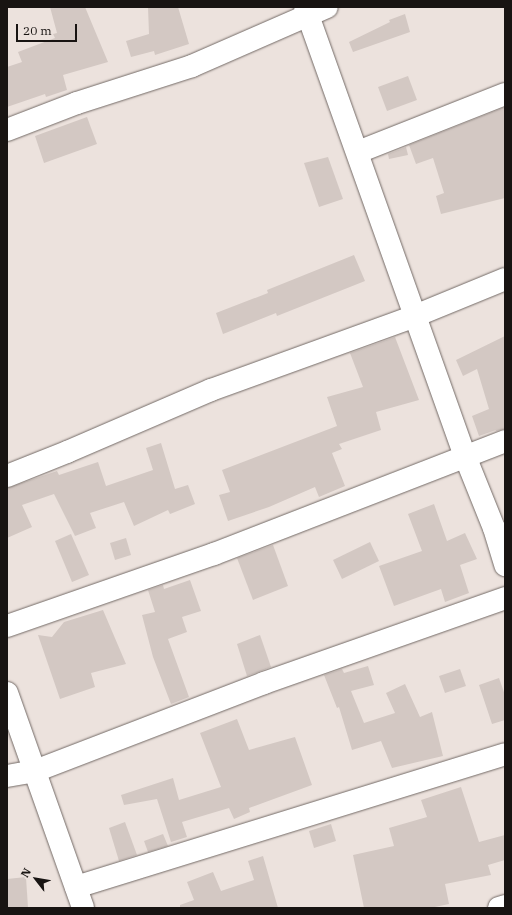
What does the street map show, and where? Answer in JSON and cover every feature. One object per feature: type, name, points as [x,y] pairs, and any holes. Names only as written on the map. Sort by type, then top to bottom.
[{"type":"street","points":[[7,130],[77,103],[192,66],[313,10],[358,152],[465,456],[494,528],[505,565]]},
{"type":"street","points":[[358,152],[505,94]]},
{"type":"street","points":[[7,476],[211,390],[415,316],[505,279]]},
{"type":"street","points":[[7,626],[214,554],[505,441]]},
{"type":"street","points":[[7,776],[34,770],[264,683],[505,598]]},
{"type":"street","points":[[7,693],[83,908]]},
{"type":"street","points":[[76,886],[505,754]]},
{"type":"street","points":[[499,908],[505,906]]},
{"type":"building","points":[[50,7],[85,7],[108,62],[63,75],[67,90],[46,97],[45,94],[7,107],[7,67],[22,62],[18,52],[55,38],[53,34],[57,33]]},
{"type":"building","points":[[148,7],[178,7],[189,44],[155,55],[154,51],[131,57],[126,41],[149,34]]},
{"type":"building","points":[[405,14],[410,32],[353,52],[349,42],[390,22],[389,20]]},
{"type":"building","points":[[408,76],[417,100],[387,111],[378,87]]},
{"type":"building","points":[[505,107],[505,198],[441,214],[436,196],[444,193],[433,158],[416,164],[409,145]]},
{"type":"building","points":[[87,117],[97,144],[44,163],[35,136]]},
{"type":"building","points":[[406,147],[408,155],[389,159],[388,154]]},
{"type":"building","points":[[328,157],[343,199],[319,207],[304,163]]},
{"type":"building","points":[[354,255],[365,281],[277,316],[276,313],[223,334],[216,313],[268,293],[267,290]]},
{"type":"building","points":[[505,336],[505,429],[496,430],[479,436],[472,416],[489,409],[477,369],[463,376],[456,360]]},
{"type":"building","points":[[395,337],[419,400],[376,412],[381,430],[339,444],[342,449],[332,453],[345,486],[319,497],[315,487],[269,507],[228,521],[219,495],[230,492],[222,470],[337,426],[327,397],[363,387],[350,353]]},
{"type":"building","points":[[161,443],[175,489],[188,485],[195,504],[170,514],[168,510],[134,526],[124,502],[90,513],[96,528],[75,536],[54,494],[22,505],[32,527],[7,538],[7,488],[57,471],[59,475],[98,462],[106,486],[153,470],[146,448]]},
{"type":"building","points":[[434,504],[447,541],[465,533],[477,559],[460,565],[469,593],[445,602],[441,589],[394,606],[379,566],[422,551],[408,514]]},
{"type":"building","points":[[71,534],[89,575],[72,582],[55,541]]},
{"type":"building","points":[[126,538],[131,555],[115,560],[110,543]]},
{"type":"building","points":[[370,542],[379,561],[342,579],[333,560]]},
{"type":"building","points":[[273,545],[288,586],[253,600],[237,558]]},
{"type":"building","points":[[190,580],[201,611],[182,617],[187,632],[168,639],[189,697],[171,704],[153,657],[142,615],[155,612],[148,590],[163,585],[164,589]]},
{"type":"building","points":[[103,610],[126,664],[91,673],[95,687],[60,699],[38,635],[52,637],[64,622]]},
{"type":"building","points":[[260,635],[271,667],[247,676],[237,644]]},
{"type":"building","points":[[368,666],[374,685],[351,691],[364,723],[395,713],[386,693],[405,684],[420,717],[432,712],[443,756],[392,768],[381,741],[352,750],[339,707],[337,708],[324,675],[342,669],[344,673]]},
{"type":"building","points":[[460,669],[466,686],[445,693],[439,676]]},
{"type":"building","points":[[499,678],[505,695],[505,720],[492,724],[479,685]]},
{"type":"building","points":[[237,719],[249,750],[295,737],[312,785],[249,808],[250,812],[234,819],[229,808],[182,822],[187,837],[171,842],[157,799],[124,805],[121,795],[173,778],[179,800],[221,787],[200,733]]},
{"type":"building","points":[[461,787],[479,842],[505,835],[505,860],[488,865],[491,875],[445,884],[449,904],[430,908],[364,908],[353,855],[394,846],[389,828],[427,817],[421,800]]},
{"type":"building","points":[[125,822],[137,855],[119,861],[109,828]]},
{"type":"building","points":[[331,824],[336,841],[314,848],[309,831]]},
{"type":"building","points":[[163,834],[168,846],[148,852],[144,841]]},
{"type":"building","points":[[263,856],[278,908],[180,908],[180,905],[194,900],[187,882],[213,872],[221,891],[254,880],[248,861]]},
{"type":"building","points":[[26,877],[28,908],[7,908],[7,879]]}]
